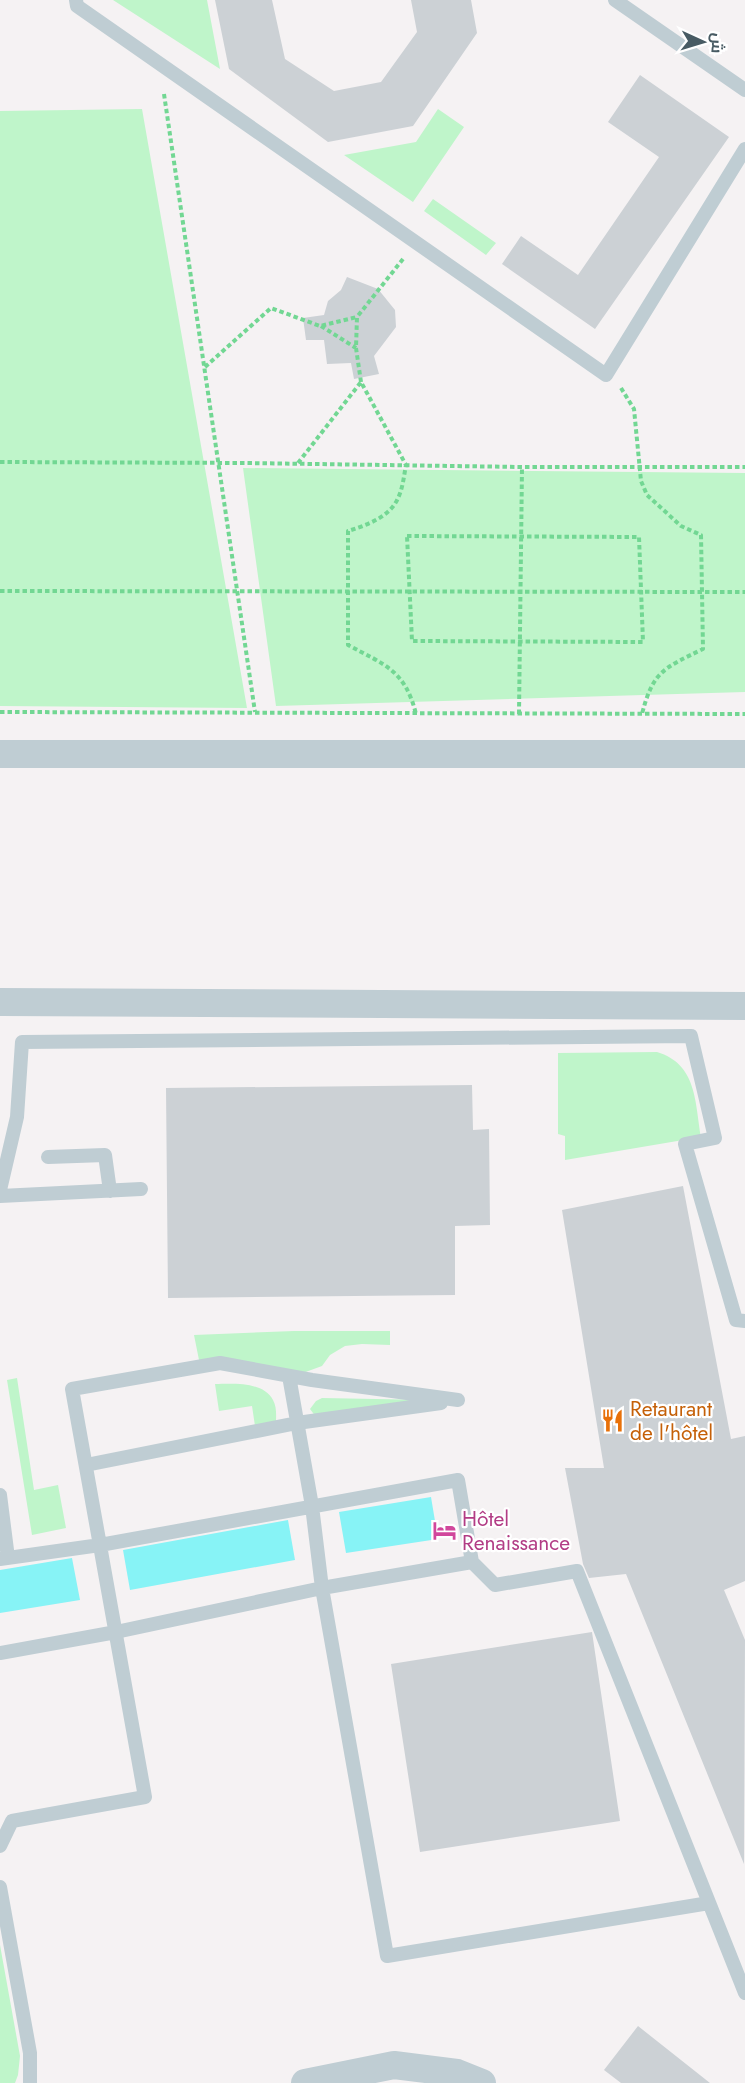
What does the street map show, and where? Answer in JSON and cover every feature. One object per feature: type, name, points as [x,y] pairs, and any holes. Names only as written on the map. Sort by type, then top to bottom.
[{"type":"street","points":[[0,753],[745,754]]},
{"type":"street","points":[[0,1002],[745,1006]]},
{"type":"street","points":[[305,2083],[394,2065],[457,2073],[482,2083]]},
{"type":"lane","points":[[76,0],[77,6],[606,375],[745,149]]},
{"type":"lane","points":[[615,0],[745,90]]},
{"type":"lane","points":[[0,1190],[17,1117],[22,1042],[691,1036],[715,1138],[685,1144],[736,1320],[745,1321]]},
{"type":"lane","points":[[48,1157],[105,1155],[110,1191]]},
{"type":"lane","points":[[0,1196],[141,1189]]},
{"type":"lane","points":[[0,1846],[12,1821],[145,1797],[72,1389],[220,1363],[290,1376],[458,1400],[297,1424],[86,1466]]},
{"type":"lane","points":[[290,1376],[312,1506],[322,1588],[387,1956],[709,1903]]},
{"type":"lane","points":[[0,1495],[4,1559],[100,1545],[458,1480],[472,1562],[495,1585],[577,1571],[745,1993]]},
{"type":"lane","points":[[0,1653],[116,1632],[322,1588],[472,1562]]},
{"type":"lane","points":[[0,1887],[30,2053],[30,2083]]},
{"type":"path","points":[[159,63],[255,712]]},
{"type":"path","points":[[416,243],[357,317],[356,348],[361,382],[406,465],[399,497],[390,511],[366,525],[348,531],[348,645],[386,665],[401,678],[411,694],[416,714]]},
{"type":"path","points":[[204,368],[271,308],[320,326],[356,348]]},
{"type":"path","points":[[320,326],[357,317]]},
{"type":"path","points":[[606,375],[624,391],[634,410],[641,481],[647,495],[681,526],[701,535],[703,650],[671,665],[653,681],[642,714]]},
{"type":"path","points":[[298,464],[361,382]]},
{"type":"path","points":[[0,462],[745,467]]},
{"type":"path","points":[[519,714],[522,467]]},
{"type":"path","points":[[408,536],[521,537],[639,537],[642,642],[412,641],[408,536]]},
{"type":"path","points":[[0,591],[745,592]]},
{"type":"path","points":[[0,712],[745,714]]},
{"type":"green space","points":[[113,0],[207,0],[220,69]]},
{"type":"green space","points":[[142,109],[247,708],[0,706],[0,111]]},
{"type":"green space","points":[[438,109],[464,127],[413,202],[344,155],[416,142]]},
{"type":"green space","points":[[433,199],[496,243],[486,255],[424,211]]},
{"type":"green space","points":[[243,468],[745,473],[745,692],[276,706]]},
{"type":"green space","points":[[657,1052],[680,1065],[687,1075],[695,1098],[701,1137],[565,1160],[565,1136],[558,1134],[558,1053]]},
{"type":"green space","points":[[294,1331],[390,1331],[390,1345],[345,1346],[330,1355],[322,1366],[300,1374],[199,1360],[194,1335]]},
{"type":"green space","points":[[17,1378],[34,1490],[58,1485],[66,1528],[32,1535],[7,1380]]},
{"type":"green space","points":[[215,1384],[239,1384],[262,1389],[274,1403],[276,1424],[255,1426],[252,1406],[219,1411]]},
{"type":"green space","points":[[322,1398],[430,1400],[316,1417],[310,1409],[316,1401]]},
{"type":"green space","points":[[0,1945],[20,2056],[15,2083],[0,2083]]},
{"type":"water","points":[[431,1497],[438,1539],[346,1553],[339,1512]]},
{"type":"water","points":[[288,1520],[295,1560],[130,1590],[123,1550]]},
{"type":"water","points":[[72,1558],[80,1600],[0,1613],[0,1570]]},
{"type":"building","points":[[215,0],[272,0],[285,59],[334,91],[381,82],[417,32],[411,0],[471,0],[477,33],[413,126],[328,142],[229,69]]},
{"type":"building","points":[[640,75],[729,137],[595,329],[502,264],[521,236],[578,275],[659,157],[608,122]]},
{"type":"building","points":[[347,277],[378,289],[395,310],[396,327],[374,356],[379,374],[354,379],[351,363],[327,364],[324,340],[306,340],[303,318],[324,315],[328,301],[341,290]]},
{"type":"building","points":[[472,1085],[473,1130],[489,1129],[490,1225],[455,1226],[455,1295],[168,1298],[166,1088]]},
{"type":"building","points":[[683,1186],[731,1439],[745,1436],[745,1581],[724,1590],[745,1640],[744,1864],[626,1574],[589,1578],[583,1564],[565,1468],[604,1468],[562,1210]]},
{"type":"building","points":[[592,1632],[620,1821],[420,1852],[391,1664]]},
{"type":"building","points":[[638,2026],[710,2083],[621,2083],[604,2070]]},
{"type":"place","name":"Retaurant de l'hôtel","points":[[612,1421]]},
{"type":"place","name":"Hôtel Renaissance","points":[[444,1531]]}]
